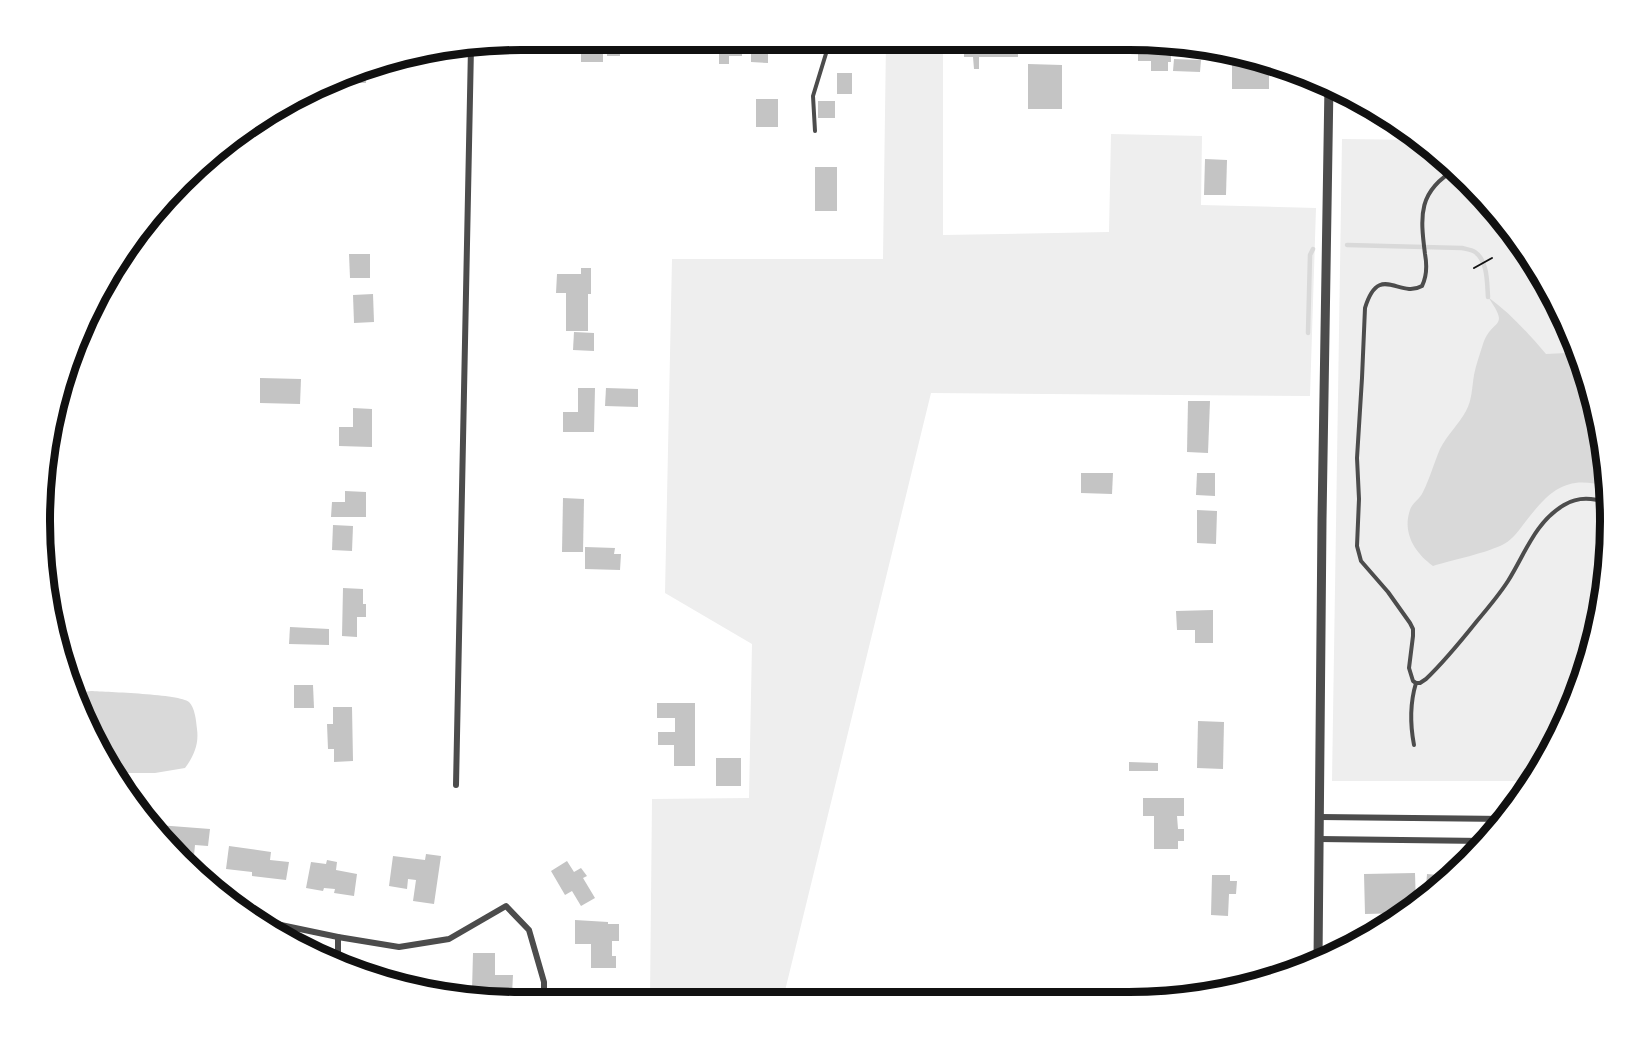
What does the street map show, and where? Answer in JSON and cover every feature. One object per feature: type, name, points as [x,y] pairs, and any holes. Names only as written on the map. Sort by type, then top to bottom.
[{"type":"street","points":[[456,786],[471,53]]},
{"type":"street","points":[[1318,952],[1329,94]]},
{"type":"street","points":[[1320,817],[1494,819]]},
{"type":"street","points":[[1319,839],[1475,841]]},
{"type":"street","points":[[280,925],[399,947],[449,939],[506,906],[529,930],[544,982],[544,992]]},
{"type":"street","points":[[338,937],[338,955]]},
{"type":"lane","points":[[815,131],[813,96],[827,50]]},
{"type":"lane","points":[[1416,682],[1413,681],[1409,668],[1413,636],[1410,622],[1361,561],[1357,546],[1359,499],[1357,458],[1365,308],[1368,297],[1375,287],[1382,284],[1414,289],[1422,286],[1427,271],[1422,214],[1425,200],[1437,182],[1449,174]]},
{"type":"lane","points":[[1416,682],[1426,679],[1437,669],[1482,616],[1508,582],[1532,537],[1550,516],[1574,500],[1592,498],[1599,500]]},
{"type":"lane","points":[[1414,745],[1411,719],[1416,682]]},
{"type":"path","points":[[1474,268],[1492,258]]},
{"type":"shaded area","points":[[886,50],[943,50],[943,235],[1109,232],[1111,134],[1202,136],[1201,205],[1316,208],[1310,396],[931,393],[785,992],[650,992],[652,799],[749,798],[752,644],[665,593],[672,259],[883,259]]},
{"type":"shaded area","points":[[1342,139],[1406,140],[1440,166],[1484,210],[1521,259],[1552,312],[1565,340],[1584,399],[1596,459],[1600,520],[1596,582],[1576,672],[1552,729],[1522,781],[1332,781]]},
{"type":"shaded area","points":[[1488,297],[1519,324],[1546,354],[1566,353],[1571,356],[1591,429],[1598,484],[1581,482],[1561,488],[1543,501],[1516,534],[1504,544],[1433,566],[1412,542],[1408,518],[1411,508],[1422,494],[1440,449],[1468,407],[1483,344],[1498,323],[1495,307]]},
{"type":"shaded area","points":[[82,692],[158,695],[189,702],[195,714],[197,740],[193,754],[185,768],[155,773],[123,773],[98,729]]},
{"type":"building","points":[[581,50],[603,50],[603,62],[581,62]]},
{"type":"building","points":[[607,50],[620,50],[620,56],[607,56]]},
{"type":"building","points":[[719,50],[742,50],[742,56],[729,56],[729,64],[719,64]]},
{"type":"building","points":[[751,50],[768,50],[768,63],[751,62]]},
{"type":"building","points":[[838,50],[868,50],[868,54],[838,54]]},
{"type":"building","points":[[964,50],[1018,50],[1018,57],[979,57],[979,69],[974,69],[973,57],[964,57]]},
{"type":"building","points":[[1138,50],[1171,52],[1168,71],[1151,71],[1151,61],[1138,61]]},
{"type":"building","points":[[1174,59],[1201,60],[1200,72],[1173,71]]},
{"type":"building","points":[[1232,62],[1269,71],[1269,89],[1232,89]]},
{"type":"building","points":[[1028,64],[1062,65],[1062,109],[1028,109]]},
{"type":"building","points":[[837,73],[852,73],[852,94],[837,94]]},
{"type":"building","points":[[366,75],[366,83],[353,83],[353,80]]},
{"type":"building","points":[[756,99],[778,99],[778,127],[756,127]]},
{"type":"building","points":[[818,101],[835,101],[835,118],[818,118]]},
{"type":"building","points":[[1205,159],[1227,160],[1226,195],[1204,195]]},
{"type":"building","points":[[815,167],[837,167],[837,211],[815,211]]},
{"type":"building","points":[[349,254],[370,254],[370,278],[350,278]]},
{"type":"building","points":[[581,268],[591,268],[588,331],[566,331],[566,293],[556,293],[557,274],[581,274]]},
{"type":"building","points":[[373,294],[374,322],[354,323],[353,295]]},
{"type":"building","points":[[574,332],[594,333],[594,351],[573,350]]},
{"type":"building","points":[[260,378],[301,379],[300,404],[260,403]]},
{"type":"building","points":[[578,388],[595,388],[594,432],[563,432],[563,412],[578,412]]},
{"type":"building","points":[[606,388],[638,389],[638,407],[605,406]]},
{"type":"building","points":[[1188,401],[1210,401],[1208,453],[1187,452]]},
{"type":"building","points":[[353,408],[372,409],[372,447],[339,446],[339,427],[353,427]]},
{"type":"building","points":[[1081,473],[1113,473],[1112,494],[1081,493]]},
{"type":"building","points":[[1197,473],[1215,473],[1215,496],[1196,495]]},
{"type":"building","points":[[345,491],[366,492],[366,517],[331,517],[332,502],[345,502]]},
{"type":"building","points":[[563,498],[584,499],[583,552],[562,552]]},
{"type":"building","points":[[1197,510],[1217,511],[1216,544],[1197,543]]},
{"type":"building","points":[[333,525],[353,526],[352,551],[332,550]]},
{"type":"building","points":[[585,547],[615,548],[614,554],[621,554],[620,570],[585,569]]},
{"type":"building","points":[[343,588],[363,589],[366,617],[357,617],[357,637],[342,636]]},
{"type":"building","points":[[1213,610],[1213,643],[1195,643],[1195,630],[1177,630],[1176,611]]},
{"type":"building","points":[[290,627],[329,629],[329,645],[289,644]]},
{"type":"building","points":[[294,685],[313,685],[314,708],[294,708]]},
{"type":"building","points":[[657,703],[695,703],[695,766],[674,766],[674,745],[658,745],[658,732],[675,732],[675,718],[657,718]]},
{"type":"building","points":[[333,707],[352,707],[353,761],[334,762],[334,749],[328,749],[327,724],[333,724]]},
{"type":"building","points":[[1198,721],[1224,722],[1223,769],[1197,768]]},
{"type":"building","points":[[716,758],[741,758],[741,786],[716,786]]},
{"type":"building","points":[[1129,762],[1158,763],[1158,771],[1129,771]]},
{"type":"building","points":[[1143,798],[1184,798],[1184,816],[1177,816],[1178,829],[1184,829],[1184,841],[1178,841],[1178,849],[1154,849],[1154,816],[1143,816]]},
{"type":"building","points":[[161,825],[210,829],[208,846],[195,845],[194,860]]},
{"type":"building","points":[[229,846],[271,852],[270,860],[289,862],[286,880],[252,876],[252,872],[226,869]]},
{"type":"building","points":[[426,854],[441,856],[434,904],[413,901],[416,880],[408,879],[407,889],[389,886],[393,856],[425,860]]},
{"type":"building","points":[[327,860],[337,862],[336,870],[357,874],[354,896],[334,893],[335,889],[324,888],[323,891],[306,888],[311,862],[326,864]]},
{"type":"building","points":[[567,861],[574,872],[581,868],[587,876],[583,878],[595,898],[581,906],[572,891],[565,895],[551,871]]},
{"type":"building","points":[[1415,873],[1416,894],[1389,913],[1365,914],[1364,874]]},
{"type":"building","points":[[1427,874],[1440,875],[1426,886]]},
{"type":"building","points":[[1212,875],[1230,875],[1230,881],[1237,881],[1236,894],[1229,894],[1228,916],[1211,915]]},
{"type":"building","points":[[575,920],[619,924],[619,941],[612,941],[612,956],[616,956],[616,968],[591,968],[591,944],[575,944]]},
{"type":"building","points":[[473,953],[495,953],[495,975],[513,975],[512,991],[472,988]]},
{"type":"waterway","points":[[1347,245],[1462,248],[1475,252],[1485,267],[1488,297]]},
{"type":"waterway","points":[[1308,333],[1310,255],[1313,249]]}]
